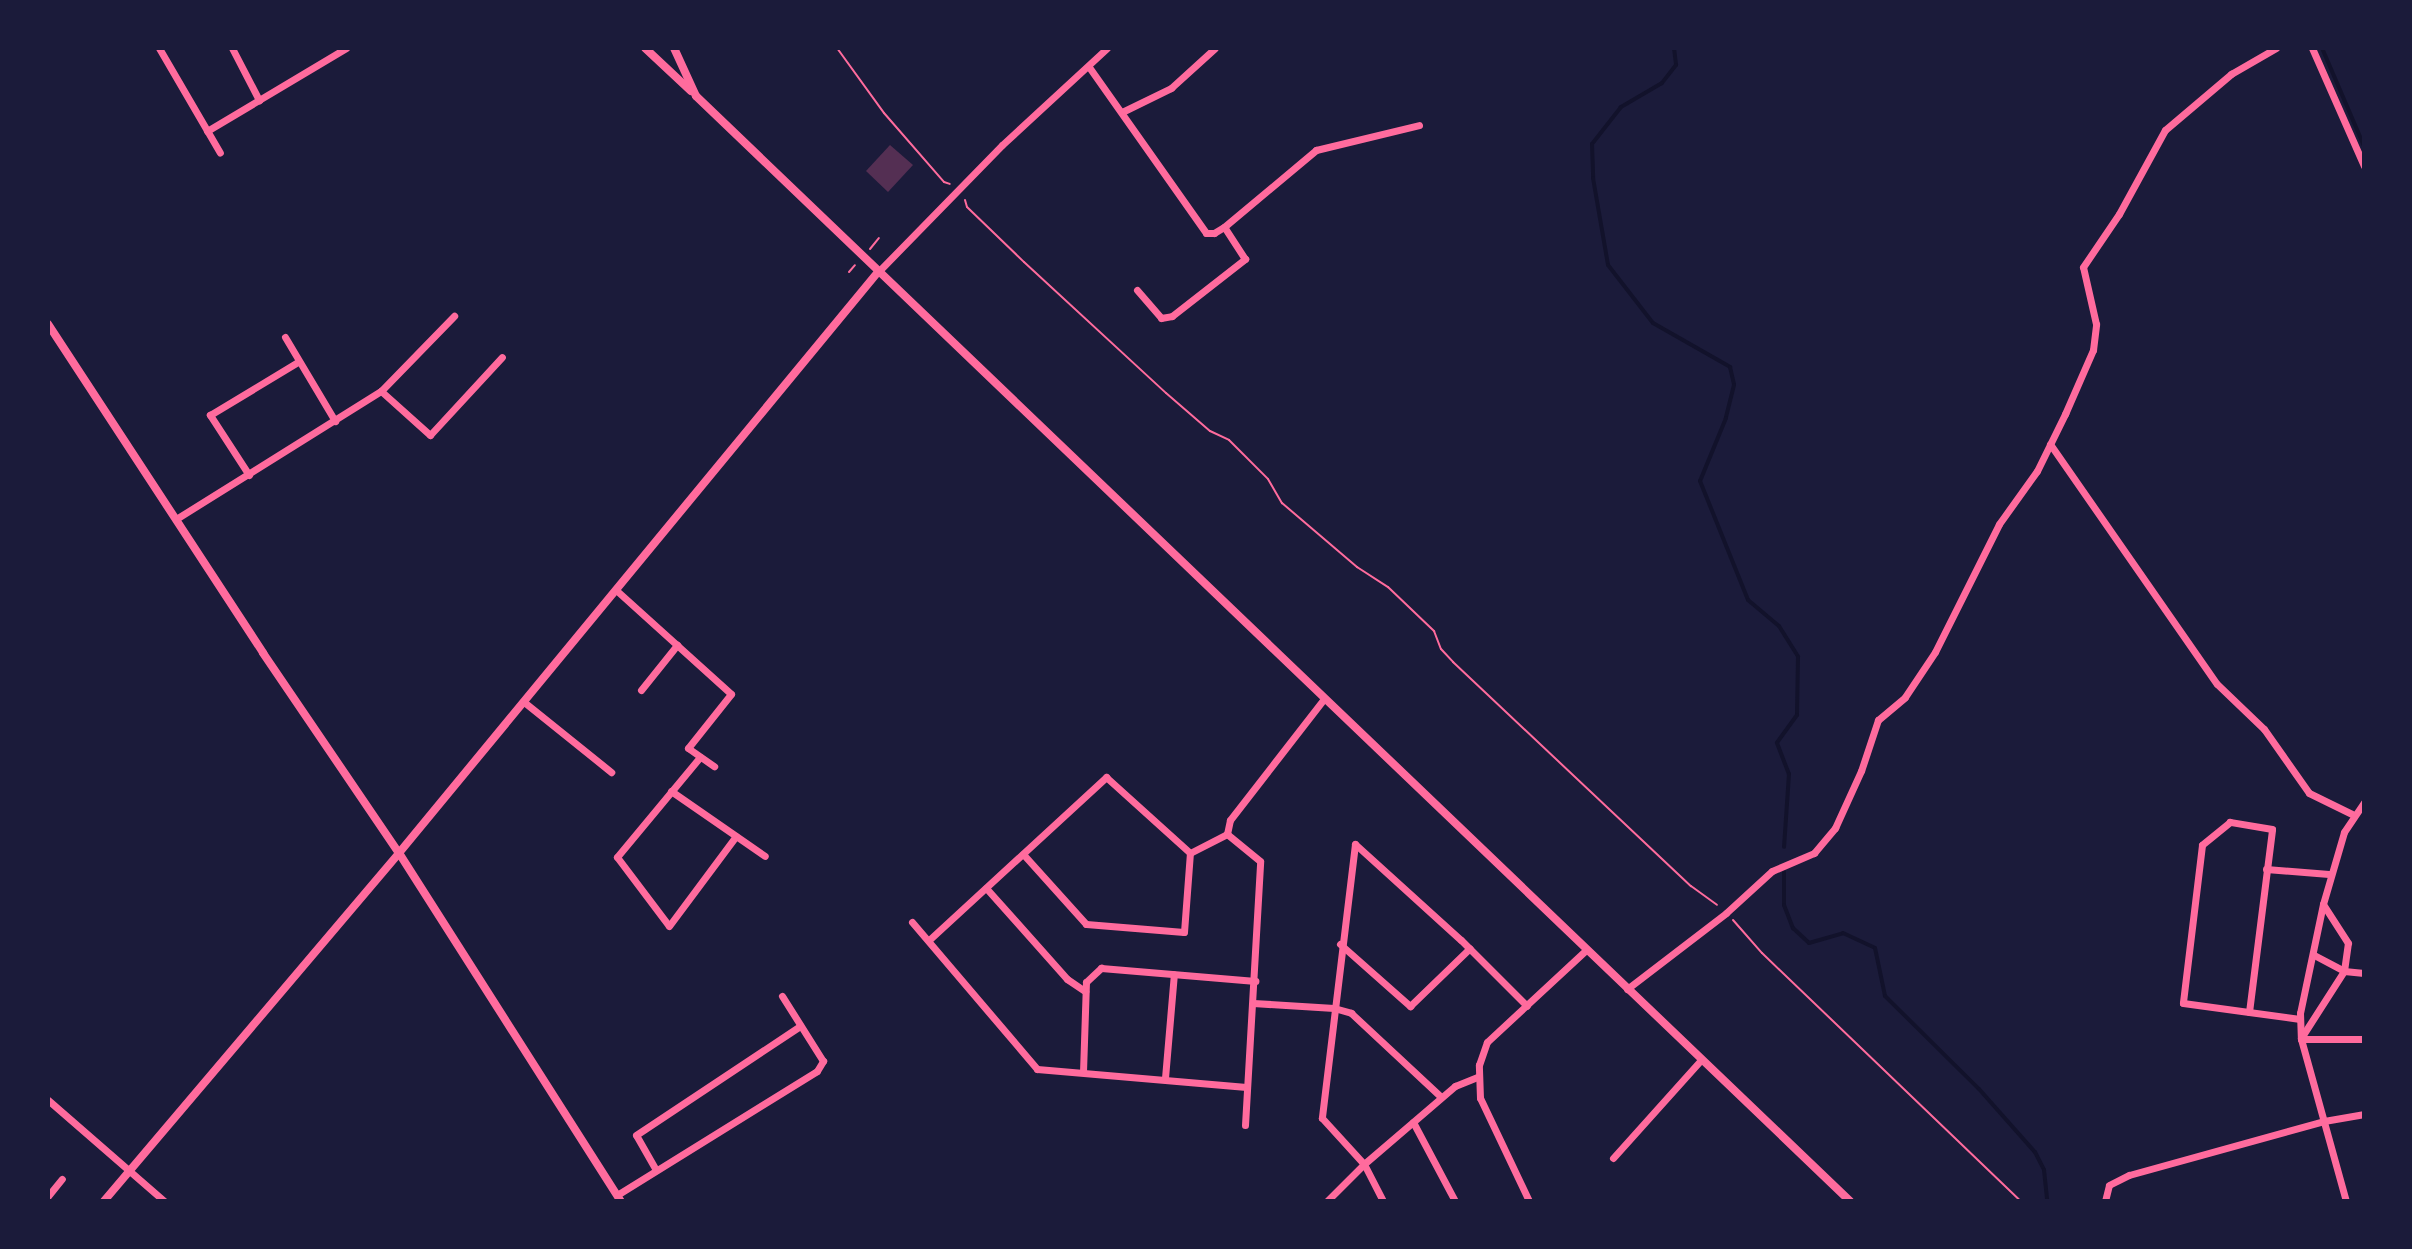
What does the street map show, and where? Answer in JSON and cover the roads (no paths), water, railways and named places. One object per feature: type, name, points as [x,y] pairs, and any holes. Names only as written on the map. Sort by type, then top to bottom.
[{"type":"street","points":[[159,48],[220,153]]},
{"type":"street","points":[[232,48],[259,100]]},
{"type":"street","points":[[207,131],[346,48]]},
{"type":"street","points":[[645,48],[1850,1201]]},
{"type":"street","points":[[674,48],[696,96]]},
{"type":"street","points":[[104,1201],[399,853],[878,272],[1002,145],[1107,48]]},
{"type":"street","points":[[1122,112],[1171,88],[1215,48]]},
{"type":"street","points":[[1627,989],[1726,913],[1772,871],[1814,853],[1835,828],[1861,771],[1878,720],[1905,697],[1935,652],[1999,524],[2037,471],[2093,350],[2096,324],[2083,267],[2119,214],[2165,130],[2231,74],[2276,48]]},
{"type":"street","points":[[2312,48],[2364,166]]},
{"type":"street","points":[[1089,67],[1202,230],[1214,233],[1316,150],[1419,125]]},
{"type":"street","points":[[1137,290],[1161,318],[1172,316],[1245,259],[1224,227]]},
{"type":"street","points":[[176,519],[381,391],[454,316]]},
{"type":"street","points":[[48,324],[399,853],[619,1198],[656,1170],[817,1071],[823,1061],[782,996]]},
{"type":"street","points":[[285,337],[335,421]]},
{"type":"street","points":[[381,391],[430,435],[502,357]]},
{"type":"street","points":[[249,475],[210,415],[298,362]]},
{"type":"street","points":[[2050,444],[2217,684],[2264,729],[2309,793],[2354,815]]},
{"type":"street","points":[[616,590],[731,694],[688,748],[714,766]]},
{"type":"street","points":[[641,690],[677,645]]},
{"type":"street","points":[[1227,834],[1230,820],[1323,700]]},
{"type":"street","points":[[524,702],[611,772]]},
{"type":"street","points":[[700,757],[617,857],[669,926],[736,836]]},
{"type":"street","points":[[929,940],[1106,777],[1190,853]]},
{"type":"street","points":[[671,791],[765,856]]},
{"type":"street","points":[[2346,1201],[2301,1039],[2300,1019],[2329,874],[2354,815],[2364,802]]},
{"type":"street","points":[[2249,1012],[2272,829],[2230,822],[2202,845],[2183,1003],[2300,1019]]},
{"type":"street","points":[[1190,853],[1227,834]]},
{"type":"street","points":[[1227,834],[1260,861],[1245,1125]]},
{"type":"street","points":[[1383,1201],[1364,1164],[1322,1118],[1340,944],[1355,844],[1470,948],[1527,1006]]},
{"type":"street","points":[[1023,854],[1086,924],[1184,932],[1190,853]]},
{"type":"street","points":[[2266,869],[2329,874]]},
{"type":"street","points":[[986,888],[1067,979],[1085,991]]},
{"type":"street","points":[[2301,1039],[2344,971],[2348,943],[2323,904]]},
{"type":"street","points":[[912,922],[1037,1069],[1246,1087]]},
{"type":"street","points":[[1340,944],[1410,1006],[1470,948]]},
{"type":"street","points":[[1529,1201],[1480,1098],[1477,1077],[1487,1042],[1586,950]]},
{"type":"street","points":[[2314,955],[2344,971],[2364,973]]},
{"type":"street","points":[[1083,1072],[1086,982],[1101,968],[1255,981]]},
{"type":"street","points":[[1165,1078],[1174,974]]},
{"type":"street","points":[[1253,1003],[1334,1008],[1351,1013],[1441,1097]]},
{"type":"street","points":[[656,1170],[636,1135],[800,1026]]},
{"type":"street","points":[[2301,1039],[2364,1039]]},
{"type":"street","points":[[1613,1158],[1701,1060]]},
{"type":"street","points":[[1327,1201],[1441,1097],[1455,1086],[1477,1077]]},
{"type":"street","points":[[48,1100],[164,1201]]},
{"type":"street","points":[[2105,1201],[2109,1185],[2129,1175],[2324,1121],[2364,1114]]},
{"type":"street","points":[[1413,1122],[1455,1201]]},
{"type":"street","points":[[48,1196],[62,1179]]},
{"type":"waterway","points":[[1674,48],[1676,65],[1662,83],[1621,107],[1592,144],[1593,178],[1608,265],[1653,323],[1730,367],[1734,385],[1726,418],[1700,481],[1748,600],[1779,626],[1798,657],[1797,715],[1777,743],[1789,774],[1784,847]]},
{"type":"waterway","points":[[2322,48],[2364,146]]},
{"type":"waterway","points":[[1784,872],[1784,905],[1793,928],[1809,943],[1843,933],[1875,948],[1885,996],[1979,1089],[2035,1152],[2044,1170],[2047,1201]]}]
